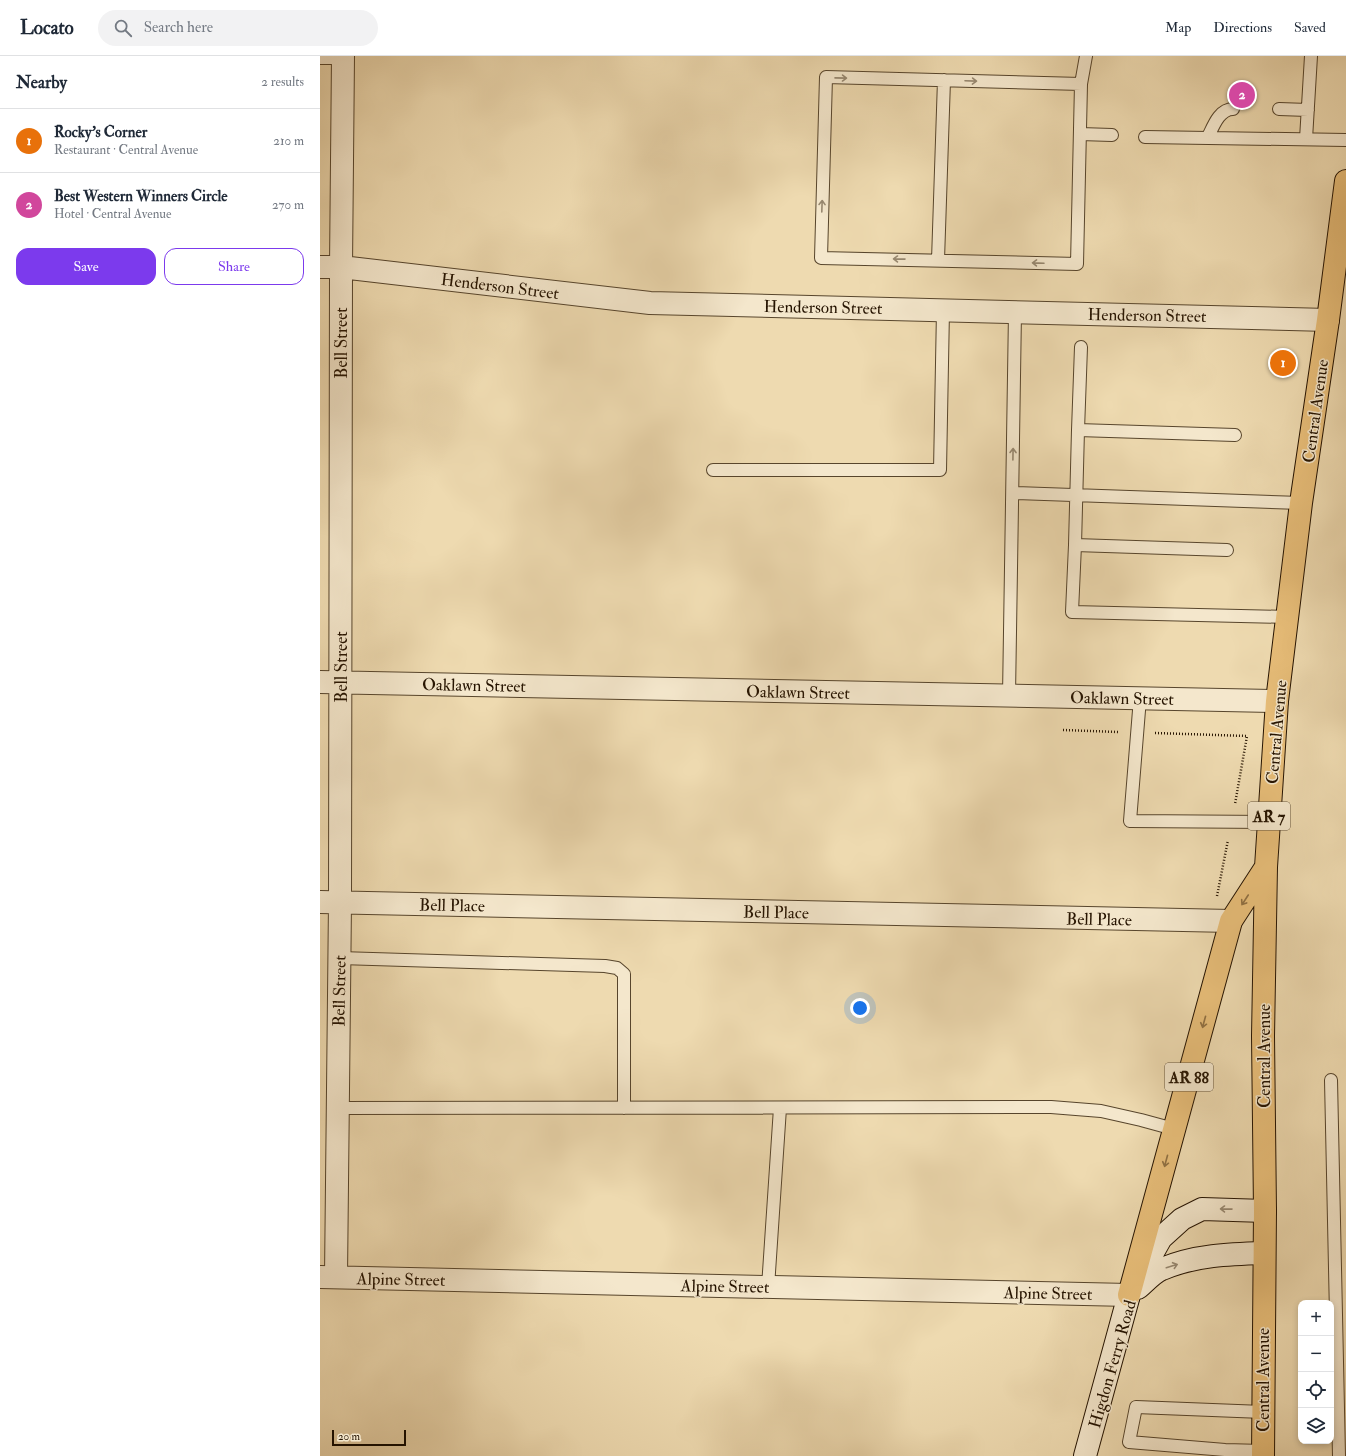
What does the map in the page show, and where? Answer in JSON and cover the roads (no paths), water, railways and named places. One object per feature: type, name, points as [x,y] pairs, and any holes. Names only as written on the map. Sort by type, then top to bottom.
[{"type":"main road","name":"Central Avenue","points":[[1263,1454],[1265,1211],[1263,1036],[1266,867],[1277,701],[1301,503],[1328,320],[1346,181]]},
{"type":"main road","name":"AR 88","points":[[1129,1295],[1174,1130],[1222,921],[1266,867]]},
{"type":"street","name":"Bell Street","points":[[328,1277],[338,1108],[340,958],[330,902],[330,682],[341,268],[343,57]]},
{"type":"street","name":"Henderson Street","points":[[320,267],[341,268],[650,303],[1328,320]]},
{"type":"street","name":"Oaklawn Street","points":[[330,682],[1277,701]]},
{"type":"street","name":"Bell Place","points":[[330,902],[1222,921]]},
{"type":"street","points":[[1129,1295],[1161,1238],[1182,1219],[1202,1209],[1265,1211]]},
{"type":"street","name":"Higdon Ferry Road","points":[[1085,1456],[1129,1295],[1161,1269],[1199,1258],[1226,1254],[1264,1253]]},
{"type":"street","name":"Alpine Street","points":[[328,1277],[1129,1295]]},
{"type":"lane","points":[[1081,84],[826,77],[821,258],[1077,264],[1081,84],[1086,56]]},
{"type":"lane","points":[[1306,139],[1311,56]]},
{"type":"lane","points":[[320,58],[343,57]]},
{"type":"lane","points":[[938,260],[944,80]]},
{"type":"lane","points":[[1208,137],[1219,116],[1229,109],[1233,109]]},
{"type":"lane","points":[[1279,109],[1308,110]]},
{"type":"lane","points":[[1080,134],[1112,135]]},
{"type":"lane","points":[[1145,137],[1346,140]]},
{"type":"lane","points":[[713,470],[940,470],[943,310]]},
{"type":"lane","points":[[1010,696],[1015,312]]},
{"type":"lane","points":[[1081,347],[1072,612],[1288,617]]},
{"type":"lane","points":[[1078,430],[1235,435]]},
{"type":"lane","points":[[1013,493],[1301,503]]},
{"type":"lane","points":[[1075,545],[1227,550]]},
{"type":"lane","points":[[1140,698],[1130,821],[1269,822]]},
{"type":"lane","points":[[340,958],[597,966],[618,968],[624,974],[624,1108]]},
{"type":"lane","points":[[1331,1080],[1341,1450]]},
{"type":"lane","points":[[338,1108],[1051,1107],[1101,1111],[1141,1120],[1174,1130]]},
{"type":"lane","points":[[768,1287],[780,1108]]},
{"type":"lane","points":[[1263,1412],[1136,1407],[1129,1442],[1263,1454]]},
{"type":"place","name":"Best Western Winners Circle","points":[[1242,95]]},
{"type":"place","name":"Rocky's Corner","points":[[1283,363]]}]
